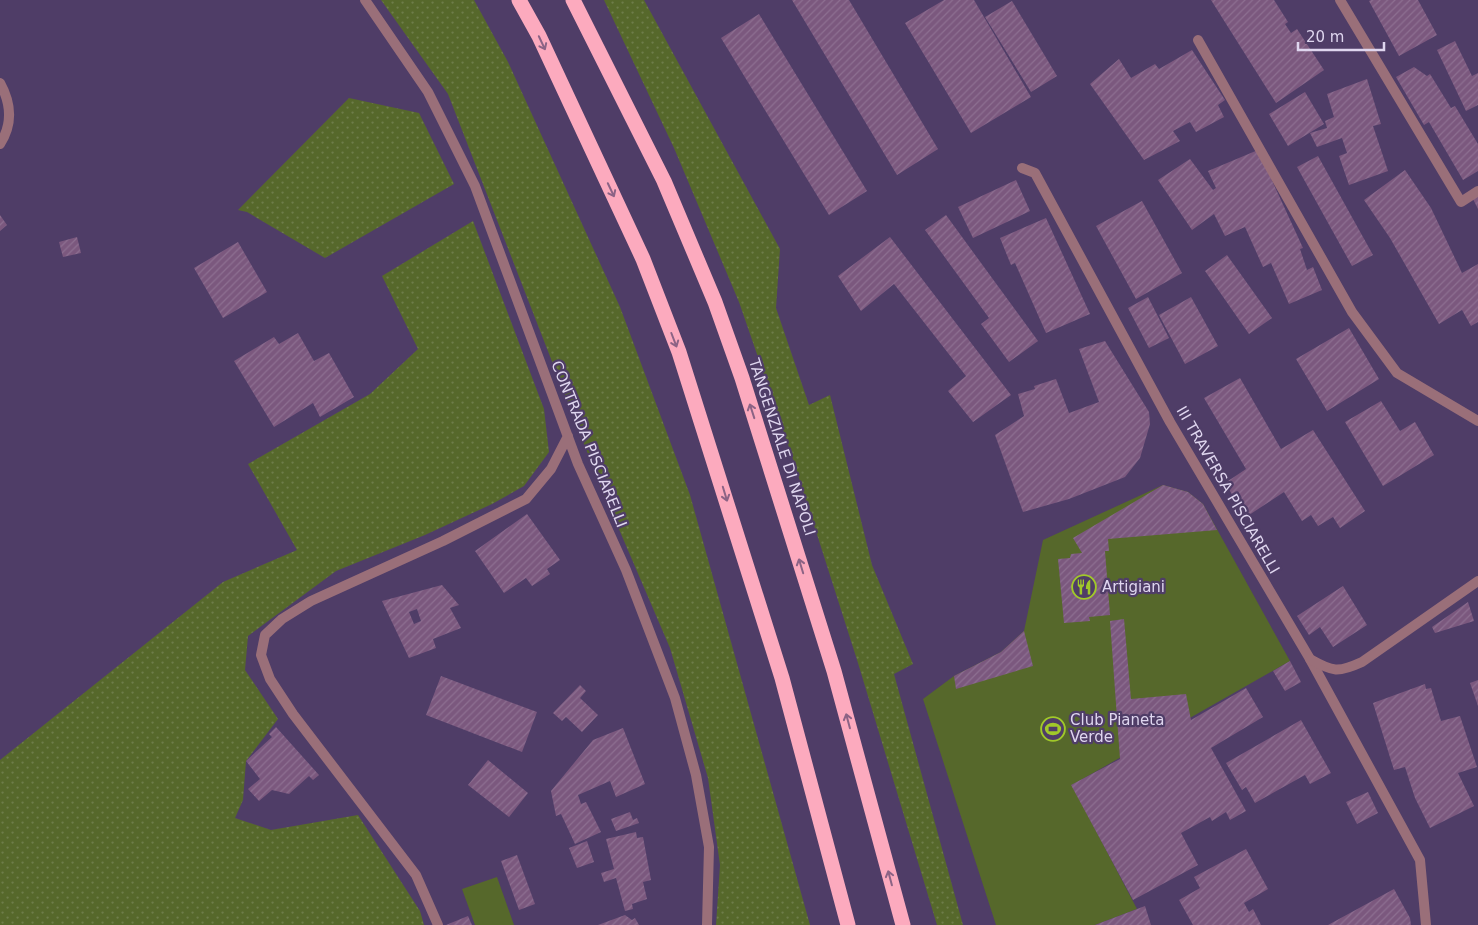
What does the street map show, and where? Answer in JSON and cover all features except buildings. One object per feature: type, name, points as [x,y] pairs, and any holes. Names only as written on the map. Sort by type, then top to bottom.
[{"type":"highway","points":[[519,0],[539,36],[638,250],[679,352],[782,678],[848,925]]},
{"type":"highway","name":"TANGENZIALE DI NAPOLI","points":[[573,0],[664,181],[715,302],[748,396],[834,672],[903,925]]},
{"type":"street","name":"CONTRADA PISCIARELLI","points":[[365,0],[428,92],[475,186],[568,436],[626,570],[675,698],[696,775],[710,847],[707,925]]},
{"type":"street","points":[[1340,0],[1462,202],[1478,190]]},
{"type":"street","points":[[1198,40],[1352,312],[1391,366],[1397,373],[1478,421]]},
{"type":"street","points":[[0,83],[7,96],[10,122],[0,144]]},
{"type":"street","name":"III TRAVERSA PISCIARELLI","points":[[1022,168],[1034,173],[1170,422],[1310,659],[1420,860],[1426,925]]},
{"type":"street","points":[[438,925],[416,875],[293,714],[270,679],[261,656],[265,635],[282,618],[311,601],[443,541],[526,499],[551,469],[568,436]]},
{"type":"street","points":[[1310,659],[1326,668],[1344,670],[1362,662],[1478,581]]},
{"type":"green space","points":[[381,0],[474,0],[508,62],[620,307],[690,495],[810,925],[716,925],[720,865],[708,778],[670,648],[600,485],[448,94]]},
{"type":"green space","points":[[604,0],[644,0],[780,249],[776,308],[809,405],[830,395],[872,565],[913,664],[894,674],[963,925],[937,925],[858,663],[791,453],[739,302],[674,148]]},
{"type":"green space","points":[[349,98],[419,113],[454,184],[325,258],[247,212],[238,210]]},
{"type":"green space","points":[[473,221],[544,409],[549,452],[524,486],[492,504],[425,535],[336,571],[248,636],[245,670],[278,719],[246,761],[243,800],[235,818],[271,830],[358,815],[420,911],[424,925],[0,925],[0,760],[223,582],[297,550],[248,464],[370,394],[418,349],[382,276]]},
{"type":"green space","name":"Club Pianeta Verde","points":[[1163,485],[1188,492],[1203,504],[1290,661],[1072,785],[1137,909],[1095,925],[996,925],[923,699],[954,676],[1001,652],[1024,631],[1043,540]]},
{"type":"green space","points":[[497,877],[514,925],[475,925],[462,889]]},
{"type":"place","name":"Artigiani","points":[[1084,587]]},
{"type":"place","name":"Club Pianeta Verde","points":[[1053,729]]}]
